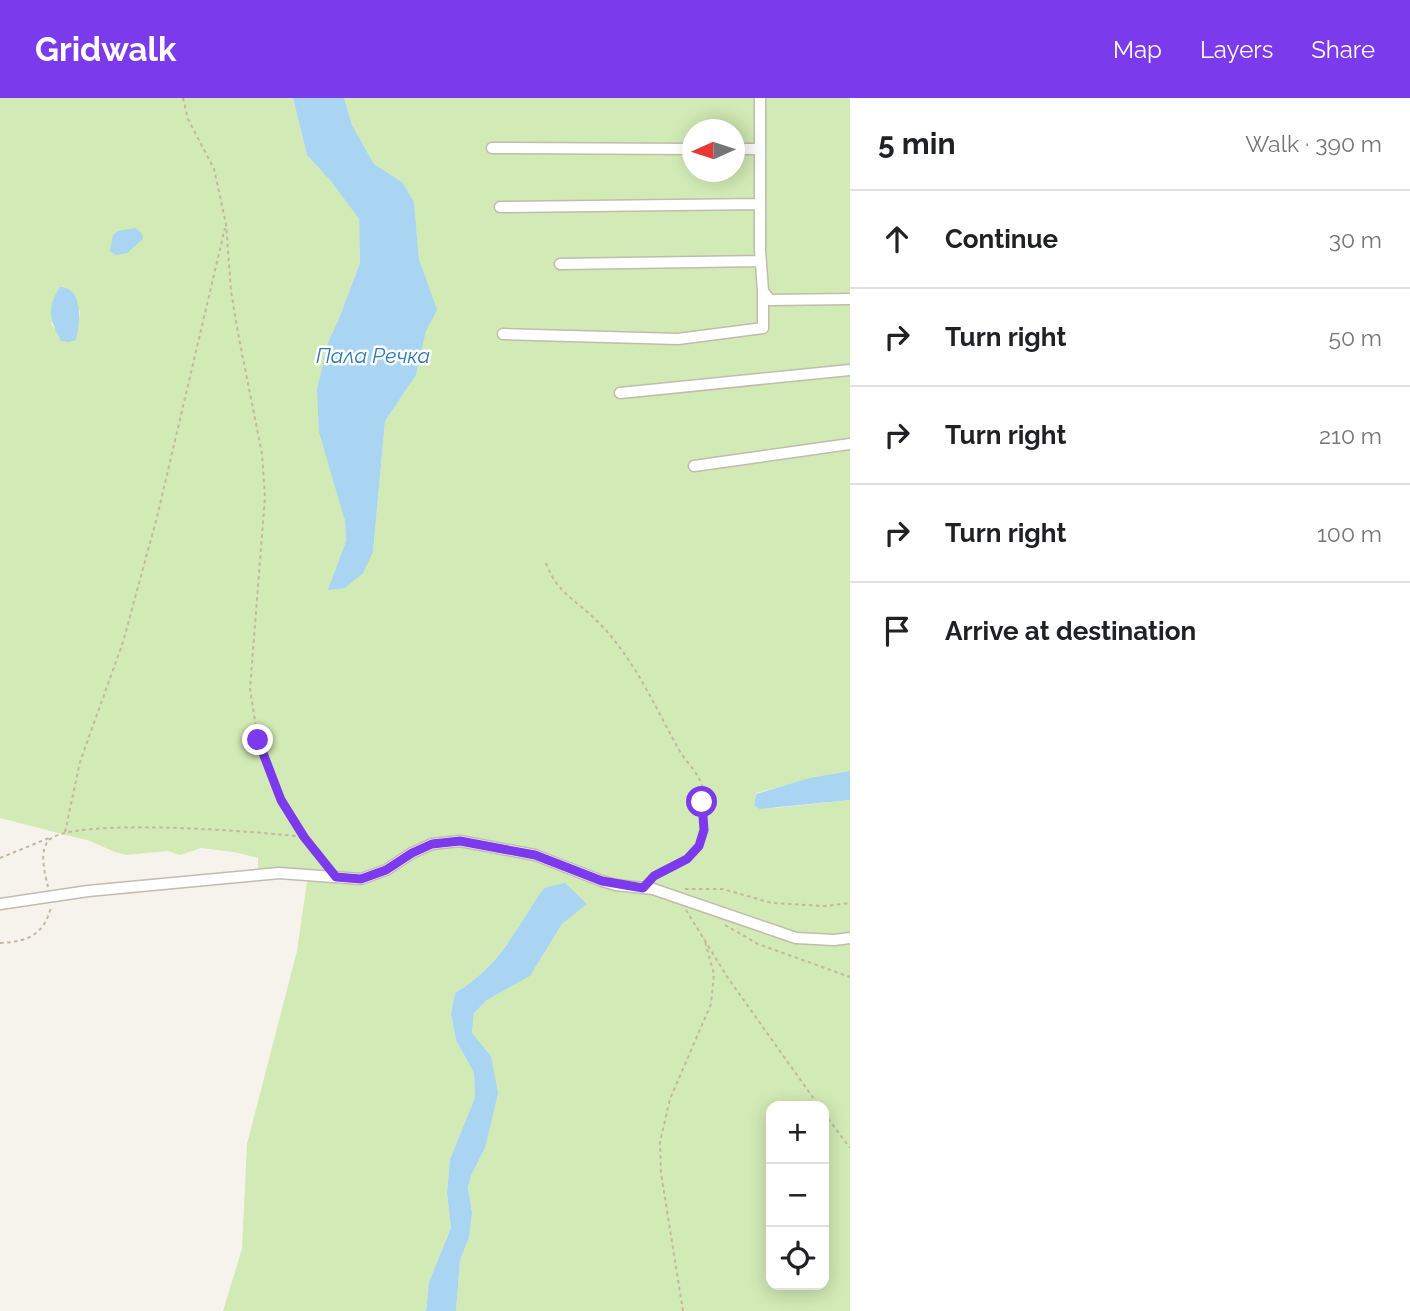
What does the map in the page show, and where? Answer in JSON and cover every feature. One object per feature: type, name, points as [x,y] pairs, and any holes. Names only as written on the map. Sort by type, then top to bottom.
[{"type":"street","points":[[503,334],[678,339],[763,328],[760,98]]},
{"type":"street","points":[[492,148],[682,149]]},
{"type":"street","points":[[745,149],[760,149]]},
{"type":"street","points":[[500,207],[760,204]]},
{"type":"street","points":[[560,264],[761,261]]},
{"type":"street","points":[[763,291],[770,300],[850,299]]},
{"type":"street","points":[[620,393],[850,370]]},
{"type":"street","points":[[694,466],[850,444]]},
{"type":"street","points":[[0,904],[50,896],[279,873],[361,879],[386,870],[432,844],[460,841],[535,855],[602,881],[680,893],[796,938],[850,938]]},
{"type":"path","points":[[183,98],[188,119],[214,169],[226,224],[231,291],[262,454],[265,497],[250,689],[258,740],[281,800],[304,837],[336,877]]},
{"type":"path","points":[[65,832],[80,762],[123,642],[157,517],[226,224]]},
{"type":"path","points":[[546,564],[552,581],[600,623],[643,681],[678,750],[699,778],[704,791],[704,830],[699,846],[687,859],[654,876],[643,888]]},
{"type":"path","points":[[0,858],[65,832],[118,827],[258,831],[304,837]]},
{"type":"path","points":[[0,943],[18,943],[34,935],[45,923],[51,908],[44,868],[44,848],[50,838]]},
{"type":"path","points":[[815,1101],[728,978],[680,893],[723,889],[772,903],[825,906],[850,903]]},
{"type":"path","points":[[724,924],[758,944],[850,977]]},
{"type":"path","points":[[682,1311],[661,1172],[660,1142],[670,1099],[711,1004],[714,974],[704,938]]},
{"type":"path","points":[[829,1120],[850,1148]]},
{"type":"green space","points":[[0,98],[293,98],[307,155],[359,219],[360,263],[328,342],[317,389],[345,521],[346,541],[329,589],[373,552],[385,421],[416,375],[426,331],[436,310],[419,259],[414,202],[402,182],[374,164],[352,125],[344,98],[850,98],[850,771],[756,793],[754,804],[776,808],[850,800],[850,1311],[456,1311],[460,1260],[469,1238],[472,1213],[468,1187],[485,1148],[491,1056],[472,1033],[474,1013],[487,1000],[530,976],[562,924],[586,904],[530,909],[489,966],[455,993],[451,1014],[456,1040],[474,1073],[475,1098],[450,1159],[447,1193],[451,1228],[429,1282],[426,1311],[223,1311],[242,1249],[247,1144],[297,951],[308,875],[258,879],[258,858],[234,852],[201,848],[180,855],[168,851],[127,855],[90,841],[0,818]],"holes":[[[80,311],[76,340],[55,329],[51,323]]]},
{"type":"water","name":"Пала Речка","points":[[293,98],[344,98],[352,125],[374,164],[402,182],[414,202],[419,259],[437,310],[426,331],[416,375],[385,421],[373,552],[363,573],[345,588],[328,590],[346,541],[345,521],[319,432],[317,389],[328,342],[360,263],[359,219],[307,155]]},
{"type":"water","points":[[135,228],[142,233],[143,239],[127,253],[116,255],[110,251],[113,235],[118,231]]},
{"type":"water","points":[[60,287],[68,289],[77,300],[79,325],[76,340],[68,342],[61,341],[51,314]]},
{"type":"water","points":[[850,771],[850,800],[760,809],[754,805],[756,794],[810,778]]},
{"type":"water","points":[[565,883],[587,904],[562,924],[530,976],[487,1000],[474,1013],[472,1033],[491,1056],[498,1093],[485,1148],[468,1187],[472,1213],[469,1238],[460,1260],[456,1311],[426,1311],[429,1282],[451,1228],[447,1193],[450,1159],[475,1098],[474,1073],[456,1040],[451,1014],[455,993],[496,958],[544,888]]},
{"type":"route","points":[[258,740],[281,800],[304,837],[336,877],[361,879],[386,870],[432,844],[460,841],[535,855],[602,881],[643,888],[654,876],[687,859],[699,846],[704,830],[702,802]]}]
